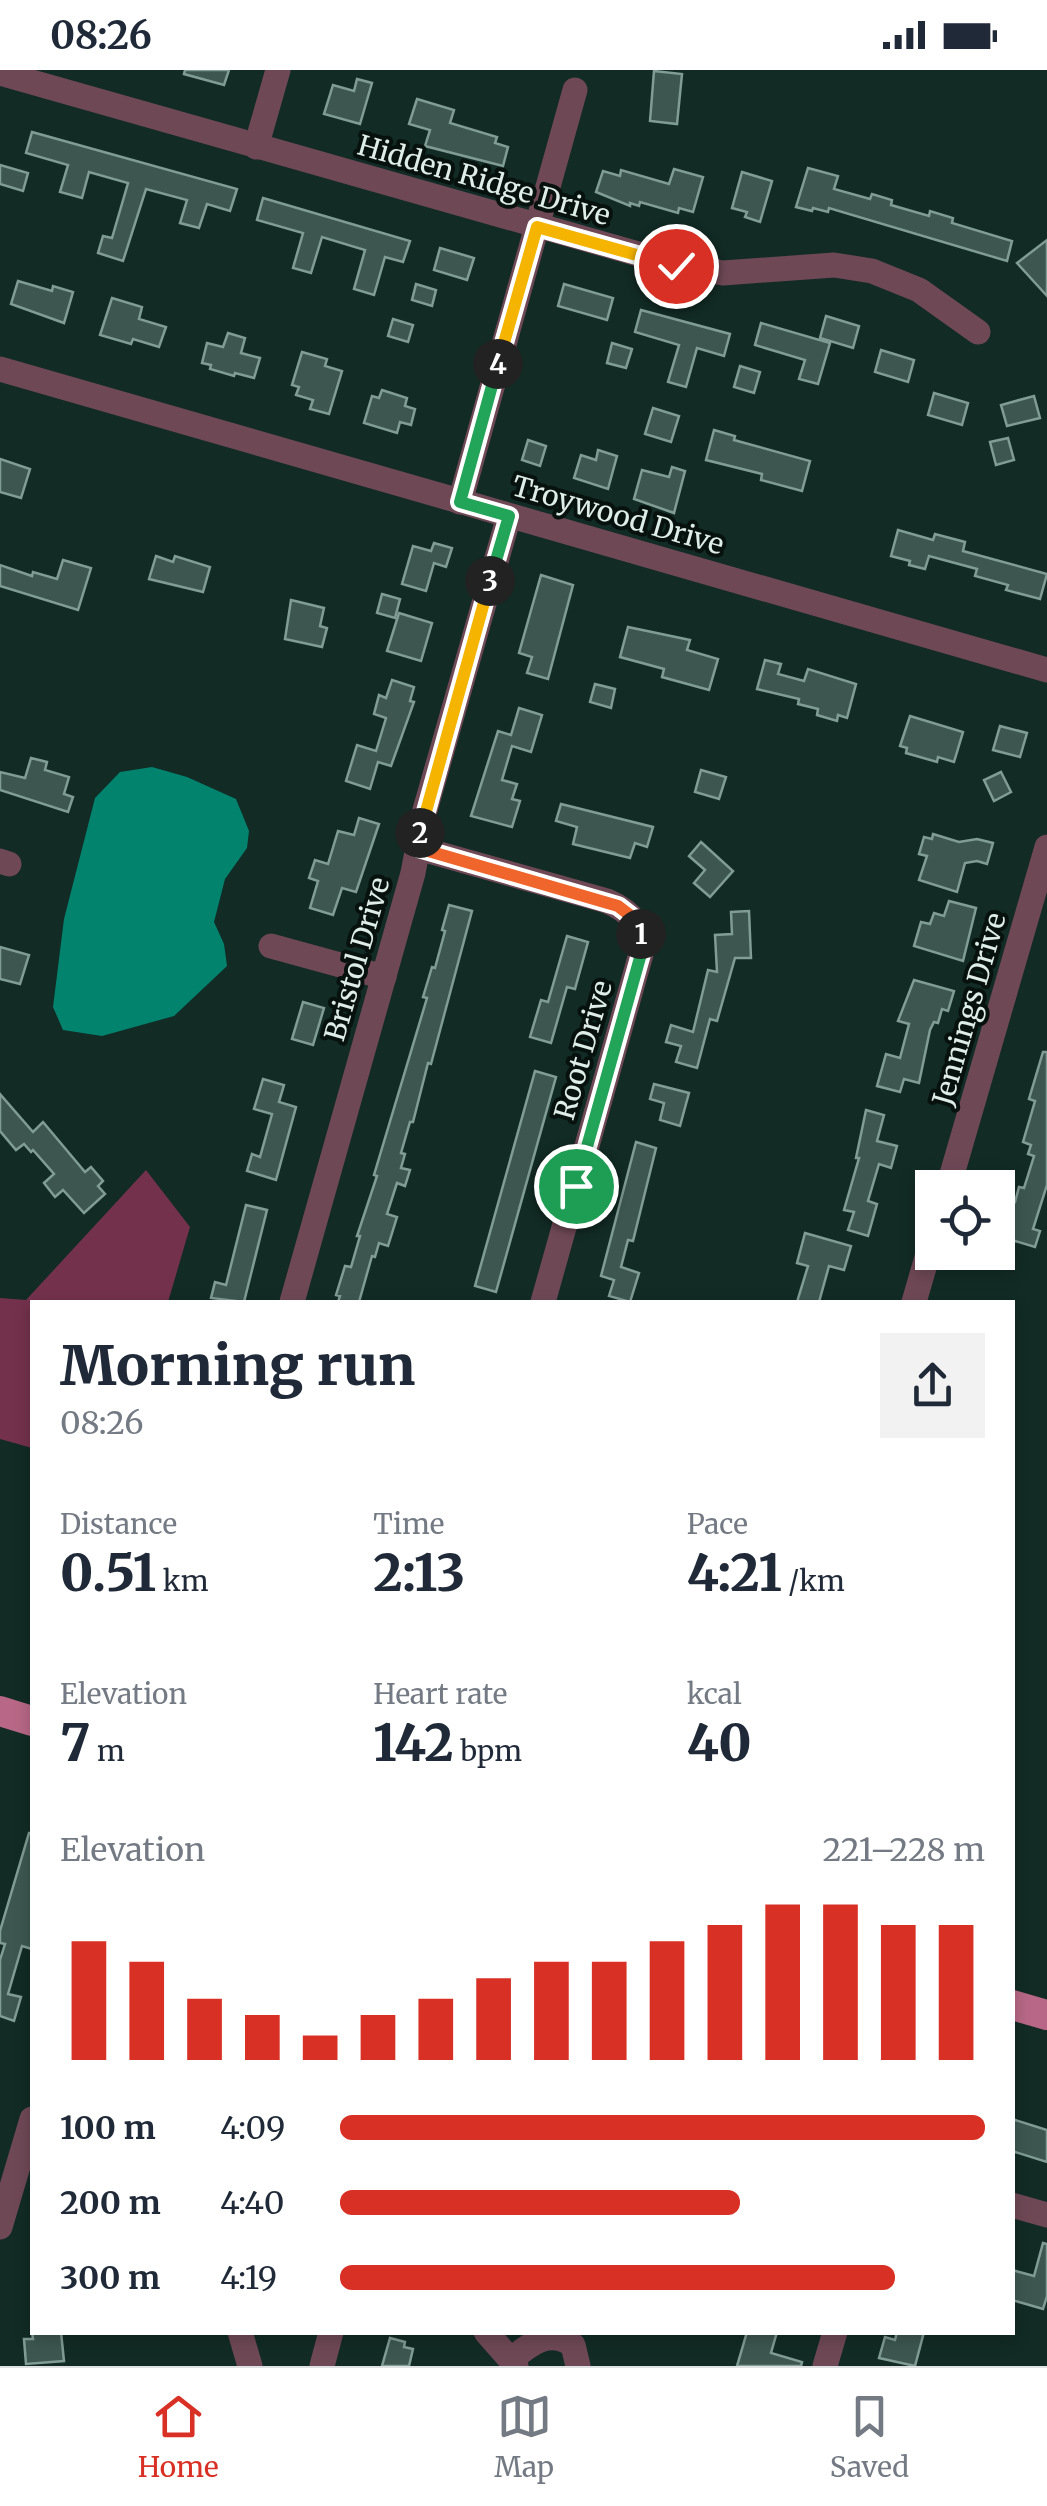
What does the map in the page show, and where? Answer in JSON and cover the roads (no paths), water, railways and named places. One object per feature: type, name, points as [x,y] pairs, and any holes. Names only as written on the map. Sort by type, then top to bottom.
[{"type":"main road","points":[[0,1711],[30,1719]]},
{"type":"main road","points":[[1015,2005],[1047,2015]]},
{"type":"street","points":[[256,147],[278,70]]},
{"type":"street","name":"Hidden Ridge Drive","points":[[0,74],[676,266],[723,273],[834,265],[872,271],[919,290],[978,332]]},
{"type":"street","points":[[460,502],[575,90]]},
{"type":"street","name":"Troywood Drive","points":[[0,368],[1047,670]]},
{"type":"street","name":"Bristol Drive","points":[[293,1300],[509,516]]},
{"type":"street","name":"Jennings Drive","points":[[953,1170],[1047,847]]},
{"type":"street","name":"Root Drive","points":[[418,848],[607,901],[628,912],[641,933],[641,954],[544,1300]]},
{"type":"street","points":[[271,946],[384,977]]},
{"type":"street","points":[[915,1300],[923,1270]]},
{"type":"street","points":[[0,2227],[30,2126]]},
{"type":"street","points":[[1015,2206],[1047,2215]]},
{"type":"street","points":[[241,2335],[250,2366]]},
{"type":"street","points":[[322,2366],[330,2335]]},
{"type":"street","points":[[489,2335],[514,2363],[546,2337],[558,2336],[573,2345],[578,2366]]},
{"type":"street","points":[[825,2366],[834,2335]]}]
